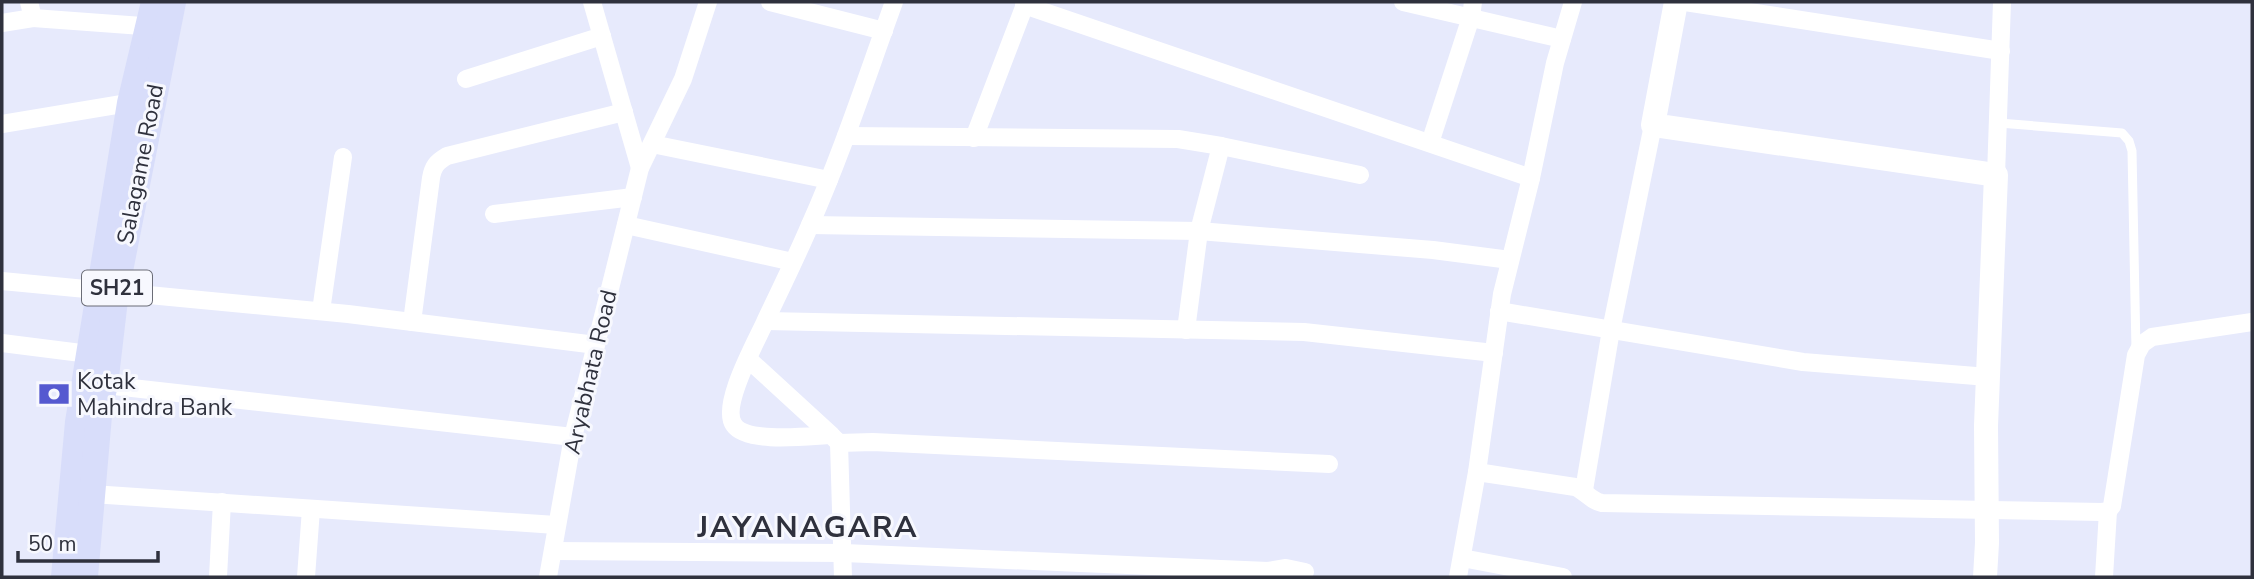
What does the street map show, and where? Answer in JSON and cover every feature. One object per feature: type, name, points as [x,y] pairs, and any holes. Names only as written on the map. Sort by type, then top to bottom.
[{"type":"main road","points":[[64,577],[78,422],[89,354],[108,290],[156,19],[173,2]]},
{"type":"main road","name":"SH21","points":[[85,577],[100,404],[105,385],[108,290]]},
{"type":"street","points":[[592,2],[640,168]]},
{"type":"street","name":"Aryabhata Road","points":[[548,577],[573,437],[640,168],[683,79],[708,2]]},
{"type":"street","points":[[770,2],[884,31]]},
{"type":"street","points":[[894,2],[829,180],[730,404],[730,416],[734,426],[744,433],[759,437],[1329,464]]},
{"type":"street","points":[[1403,2],[1472,10],[1562,39]]},
{"type":"street","points":[[1458,577],[1477,472],[1499,311],[1555,63],[1573,2]]},
{"type":"street","points":[[1584,490],[1611,330],[1675,2]]},
{"type":"street","points":[[1685,2],[2001,51]]},
{"type":"street","points":[[1985,577],[1988,377],[2002,2]]},
{"type":"street","points":[[974,138],[1025,4],[1531,178]]},
{"type":"street","points":[[2,23],[31,10],[156,19]]},
{"type":"street","points":[[1430,143],[1472,10]]},
{"type":"street","points":[[466,79],[602,36]]},
{"type":"street","points":[[2,124],[141,101]]},
{"type":"street","points":[[412,322],[431,178],[433,168],[439,160],[624,112]]},
{"type":"street","points":[[1653,125],[1996,175]]},
{"type":"street","points":[[846,136],[1148,138],[1221,146],[1360,175]]},
{"type":"street","points":[[652,144],[829,180]]},
{"type":"street","points":[[1185,330],[1199,230],[1221,146]]},
{"type":"street","points":[[321,312],[343,157]]},
{"type":"street","points":[[494,214],[633,197]]},
{"type":"street","points":[[625,225],[793,262]]},
{"type":"street","points":[[810,225],[1199,230],[1433,250],[1510,260]]},
{"type":"street","points":[[2,281],[321,312],[596,345]]},
{"type":"street","points":[[1499,311],[1803,362],[1988,377]]},
{"type":"street","points":[[765,321],[1304,332],[1494,353]]},
{"type":"street","points":[[2104,577],[2108,510],[2112,506],[2136,355],[2142,344],[2152,337],[2252,322]]},
{"type":"street","points":[[2,343],[89,354]]},
{"type":"street","points":[[748,359],[835,439],[844,553],[843,577]]},
{"type":"street","points":[[105,385],[573,437]]},
{"type":"street","points":[[1477,472],[1584,490],[1591,499],[1602,503],[1987,511],[2108,510]]},
{"type":"street","points":[[92,494],[556,525]]},
{"type":"street","points":[[218,577],[222,502]]},
{"type":"street","points":[[306,577],[311,509]]},
{"type":"street","points":[[553,551],[844,553],[1268,571],[1286,568],[1305,572]]},
{"type":"street","points":[[1462,558],[1563,577]]},
{"type":"lane","points":[[1999,123],[2122,134],[2129,141],[2132,151],[2136,355]]},
{"type":"place","name":"Kotak Mahindra Bank","points":[[54,394]]},
{"type":"district","name":"JAYANAGARA","points":[[808,527]]}]
